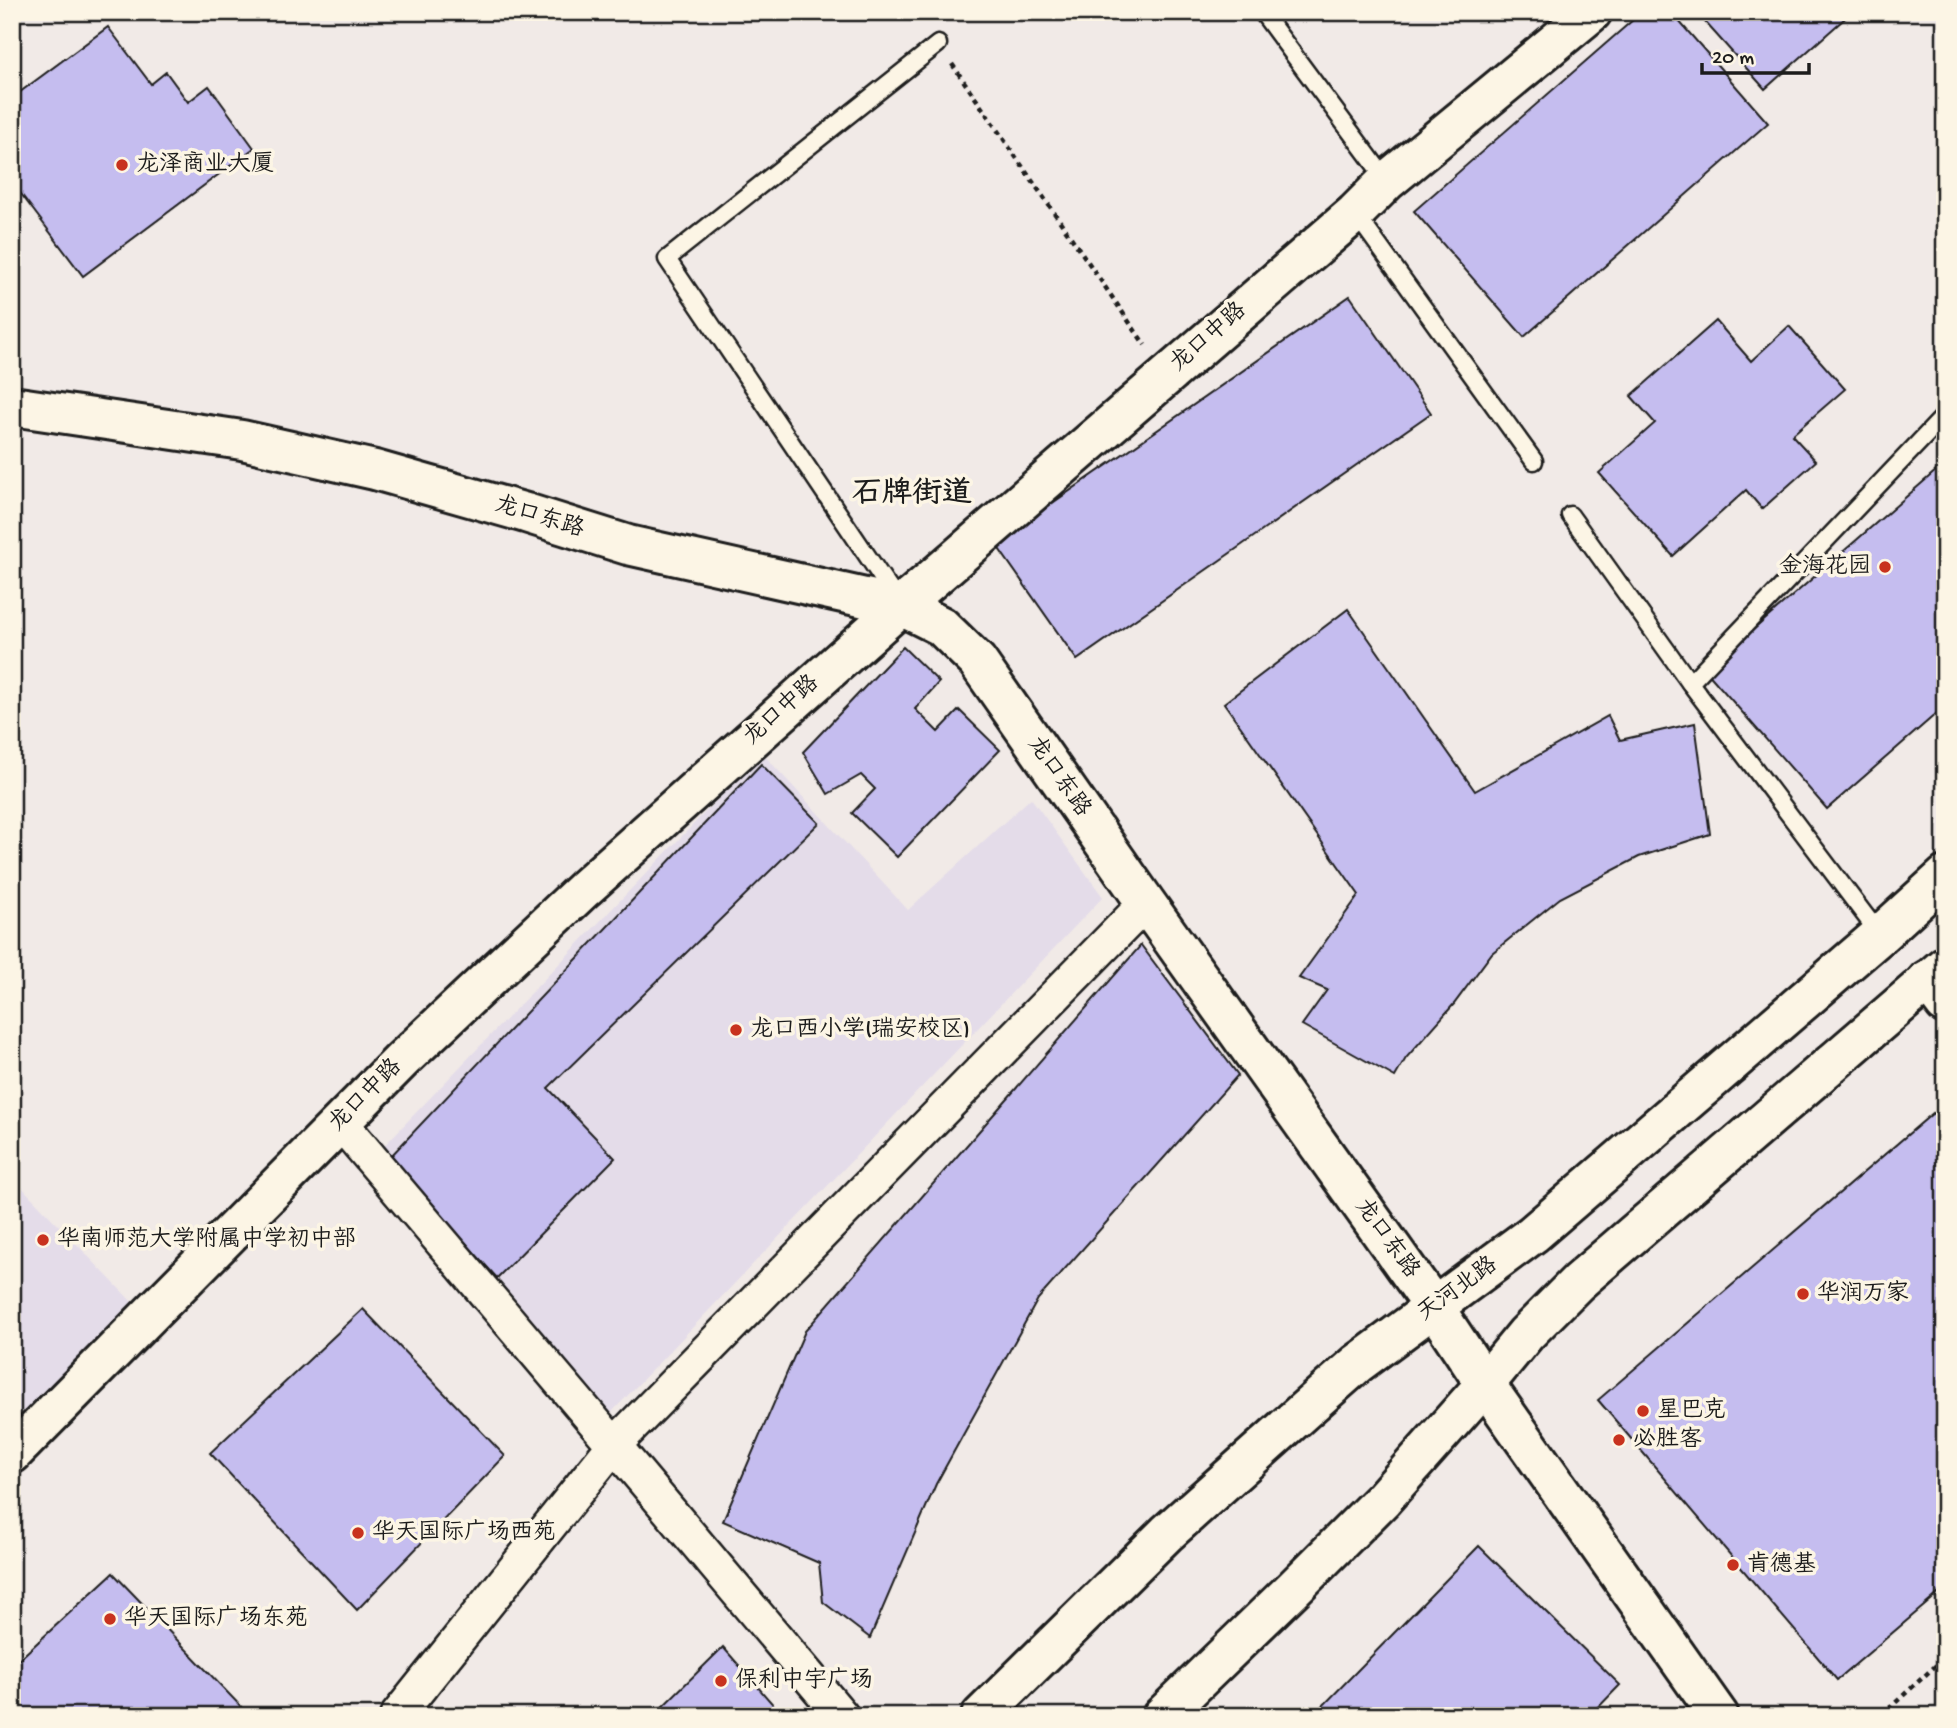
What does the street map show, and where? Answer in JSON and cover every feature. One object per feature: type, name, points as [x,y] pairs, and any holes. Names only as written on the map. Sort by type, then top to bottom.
[{"type":"street","name":"龙口中路","points":[[12,1454],[441,1023],[584,889],[901,606],[1355,213],[1387,181],[1592,12]]},
{"type":"street","name":"龙口东路","points":[[12,406],[242,440],[375,470],[628,545],[901,606],[941,626],[977,661],[1434,1307],[1485,1384],[1719,1716]]},
{"type":"street","name":"天河北路","points":[[981,1716],[1167,1533],[1357,1364],[1533,1234],[1945,876]]},
{"type":"street","points":[[397,1716],[614,1445],[1146,903]]},
{"type":"street","points":[[1162,1716],[1383,1499],[1526,1334],[1578,1282],[1939,983]]},
{"type":"street","points":[[341,1122],[842,1716]]},
{"type":"lane","points":[[1262,12],[1387,181]]},
{"type":"lane","points":[[901,606],[667,259],[938,44]]},
{"type":"lane","points":[[1355,213],[1534,461]]},
{"type":"lane","points":[[1690,683],[1945,415]]},
{"type":"lane","points":[[1570,515],[1690,683],[1880,935]]},
{"type":"path","points":[[938,44],[1166,375]]},
{"type":"path","points":[[1881,1716],[1945,1657]]},
{"type":"shaded area","name":"龙口西小学(瑞安校区)","points":[[762,753],[908,910],[1031,798],[1103,897],[610,1414],[380,1150]]},
{"type":"shaded area","name":"华南师范大学附属中学初中部","points":[[12,1177],[134,1304],[12,1423]]},
{"type":"building","points":[[1642,12],[1671,12],[1768,123],[1524,337],[1414,211]]},
{"type":"building","points":[[1852,12],[1765,89],[1697,13]]},
{"type":"building","name":"龙泽商业大厦","points":[[108,27],[151,84],[166,72],[188,102],[209,86],[254,148],[83,276],[12,182],[12,98]]},
{"type":"building","points":[[1350,296],[1431,413],[1077,660],[995,543]]},
{"type":"building","points":[[1716,321],[1751,361],[1789,326],[1845,389],[1792,435],[1816,461],[1762,509],[1746,490],[1673,556],[1599,473],[1655,423],[1631,396]]},
{"type":"building","name":"金海花园","points":[[1945,463],[1945,706],[1827,809],[1706,671]]},
{"type":"building","points":[[1348,609],[1475,791],[1608,716],[1620,740],[1695,723],[1710,834],[1639,857],[1560,898],[1492,953],[1454,1004],[1406,1058],[1395,1077],[1302,1025],[1327,990],[1299,978],[1359,895],[1224,703]]},
{"type":"building","points":[[903,647],[939,682],[915,709],[938,732],[959,710],[1000,750],[897,857],[852,813],[875,789],[861,775],[828,794],[803,752]]},
{"type":"building","points":[[761,764],[819,823],[548,1088],[615,1158],[497,1278],[389,1158]]},
{"type":"building","points":[[1141,945],[1238,1075],[1038,1299],[936,1484],[870,1638],[823,1602],[819,1563],[723,1521],[805,1331]]},
{"type":"building","points":[[1933,1113],[1945,1126],[1945,1588],[1837,1680],[1598,1400]]},
{"type":"building","name":"华天国际广场西苑","points":[[363,1309],[505,1456],[357,1610],[210,1453]]},
{"type":"building","points":[[1479,1546],[1620,1685],[1590,1716],[1313,1716]]},
{"type":"building","name":"华天国际广场东苑","points":[[113,1573],[250,1716],[12,1716],[12,1666]]},
{"type":"building","name":"保利中宇广场","points":[[723,1647],[783,1716],[653,1716]]},
{"type":"place","name":"龙泽商业大厦","points":[[122,165]]},
{"type":"place","name":"金海花园","points":[[1885,567]]},
{"type":"place","name":"龙口西小学(瑞安校区)","points":[[736,1030]]},
{"type":"place","name":"华南师范大学附属中学初中部","points":[[43,1240]]},
{"type":"place","name":"华润万家","points":[[1803,1294]]},
{"type":"place","name":"星巴克","points":[[1643,1411]]},
{"type":"place","name":"必胜客","points":[[1619,1440]]},
{"type":"place","name":"华天国际广场西苑","points":[[358,1533]]},
{"type":"place","name":"肯德基","points":[[1733,1565]]},
{"type":"place","name":"华天国际广场东苑","points":[[110,1619]]},
{"type":"place","name":"保利中宇广场","points":[[721,1681]]},
{"type":"district","name":"石牌街道","points":[[912,495]]}]
